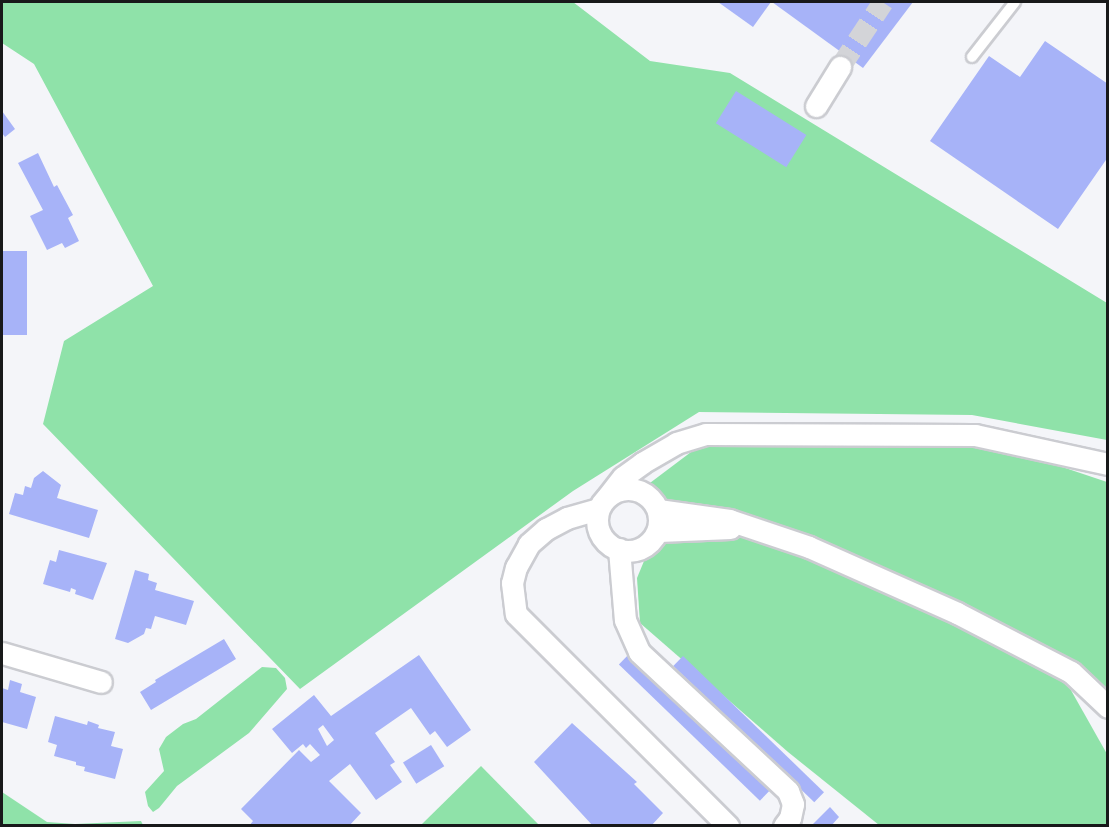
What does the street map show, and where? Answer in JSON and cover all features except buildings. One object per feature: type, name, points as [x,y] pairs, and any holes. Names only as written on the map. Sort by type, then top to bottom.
[{"type":"street","points":[[816,106],[840,67]]},
{"type":"street","points":[[728,825],[516,614],[512,584],[516,567],[529,544],[546,529],[603,502],[617,491],[639,491],[650,498],[658,520],[649,543],[628,548],[604,541],[599,535],[596,520],[603,502],[631,471],[676,443],[706,434],[975,435],[1107,464]]},
{"type":"street","points":[[639,491],[656,456]]},
{"type":"street","points":[[658,520],[712,516],[809,547],[957,613],[1071,672],[1107,707]]},
{"type":"street","points":[[628,548],[623,592],[625,620],[639,652],[783,786],[794,804],[790,818],[784,825]]},
{"type":"street","points":[[2,653],[101,682]]},
{"type":"lane","points":[[972,57],[1015,2]]},
{"type":"green space","points":[[2,2],[573,2],[650,61],[730,73],[1107,303],[1107,440],[972,415],[699,412],[573,491],[300,689],[43,424],[64,341],[153,286],[34,64],[2,43]]},
{"type":"green space","points":[[979,439],[1107,482],[1107,693],[1082,667],[957,604],[638,492],[703,443]]},
{"type":"green space","points":[[735,532],[834,569],[1059,669],[1107,754],[1107,825],[879,825],[788,752],[640,623],[637,578],[649,549],[669,535]]},
{"type":"green space","points":[[262,667],[276,668],[285,678],[287,689],[249,733],[177,786],[153,812],[148,806],[145,792],[164,771],[159,749],[166,737],[183,724],[196,719]]},
{"type":"green space","points":[[481,766],[539,825],[421,825]]},
{"type":"green space","points":[[2,792],[47,822],[75,824],[141,821],[143,825],[2,825]]},
{"type":"tunnel","points":[[840,67],[883,2]]}]
